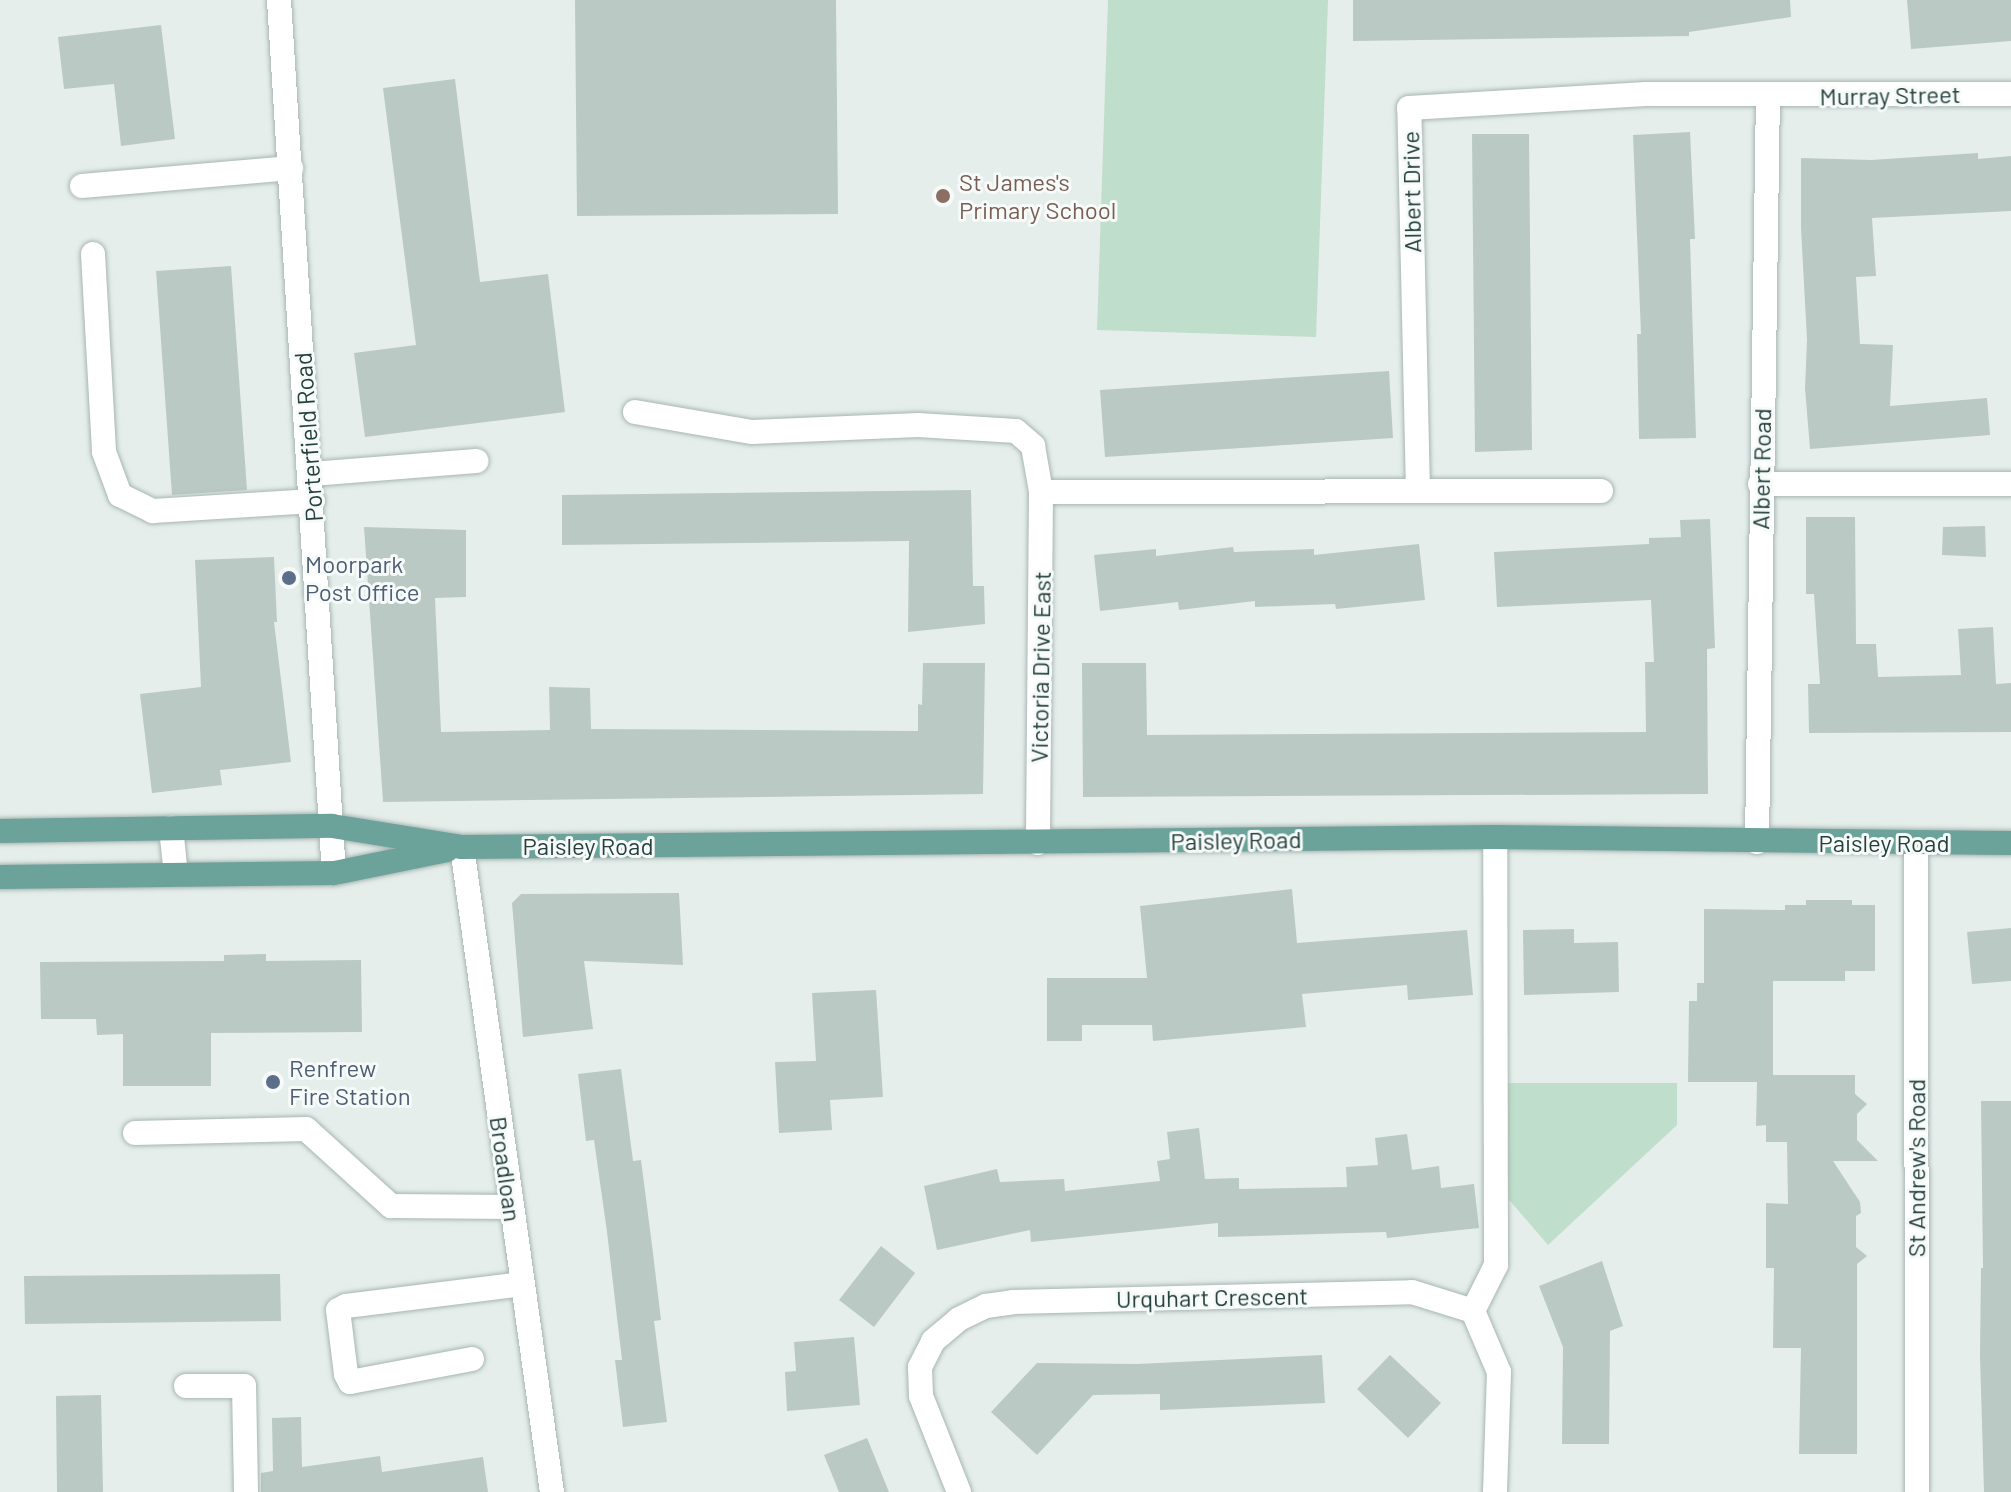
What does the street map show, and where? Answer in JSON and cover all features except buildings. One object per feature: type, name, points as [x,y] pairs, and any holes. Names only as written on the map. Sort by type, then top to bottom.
[{"type":"main road","name":"Paisley Road","points":[[0,831],[332,826],[462,847],[1495,837],[2011,843]]},
{"type":"main road","name":"Paisley Road","points":[[0,877],[334,873],[462,847]]},
{"type":"street","name":"Porterfield Road","points":[[279,0],[313,501],[334,873]]},
{"type":"street","name":"Albert Drive","points":[[1418,491],[1409,108],[1646,94],[1768,96]]},
{"type":"street","name":"Murray Street","points":[[1768,96],[2011,94]]},
{"type":"street","name":"Albert Road","points":[[1757,842],[1768,96]]},
{"type":"street","points":[[82,186],[291,168]]},
{"type":"street","points":[[93,254],[104,452],[120,495],[153,511],[313,501]]},
{"type":"street","name":"Victoria Drive East","points":[[635,412],[752,432],[918,425],[1016,431],[1033,446],[1041,492],[1038,843]]},
{"type":"street","points":[[311,474],[476,461]]},
{"type":"street","points":[[1760,484],[2011,484]]},
{"type":"street","points":[[1041,492],[1601,491]]},
{"type":"street","points":[[171,828],[176,875]]},
{"type":"street","points":[[1495,837],[1496,1265],[1473,1311],[1499,1372],[1495,1492]]},
{"type":"street","name":"St Andrew's Road","points":[[1916,844],[1917,1492]]},
{"type":"street","name":"Broadloan","points":[[462,847],[552,1492]]},
{"type":"street","points":[[135,1133],[306,1129],[391,1206],[512,1207]]},
{"type":"street","points":[[472,1359],[350,1382],[346,1374],[338,1310],[346,1306],[523,1284]]},
{"type":"street","name":"Urquhart Crescent","points":[[959,1492],[921,1396],[920,1367],[933,1341],[959,1319],[986,1306],[1013,1302],[1412,1292],[1473,1311]]},
{"type":"street","points":[[186,1386],[244,1386],[246,1492]]},
{"type":"green space","points":[[1108,0],[1328,0],[1316,337],[1097,330]]},
{"type":"green space","points":[[1506,1083],[1677,1083],[1677,1125],[1548,1245],[1505,1195]]},
{"type":"place","name":"St James's Primary School","points":[[943,196]]},
{"type":"place","name":"Moorpark Post Office","points":[[289,578]]},
{"type":"place","name":"Renfrew Fire Station","points":[[273,1082]]}]
